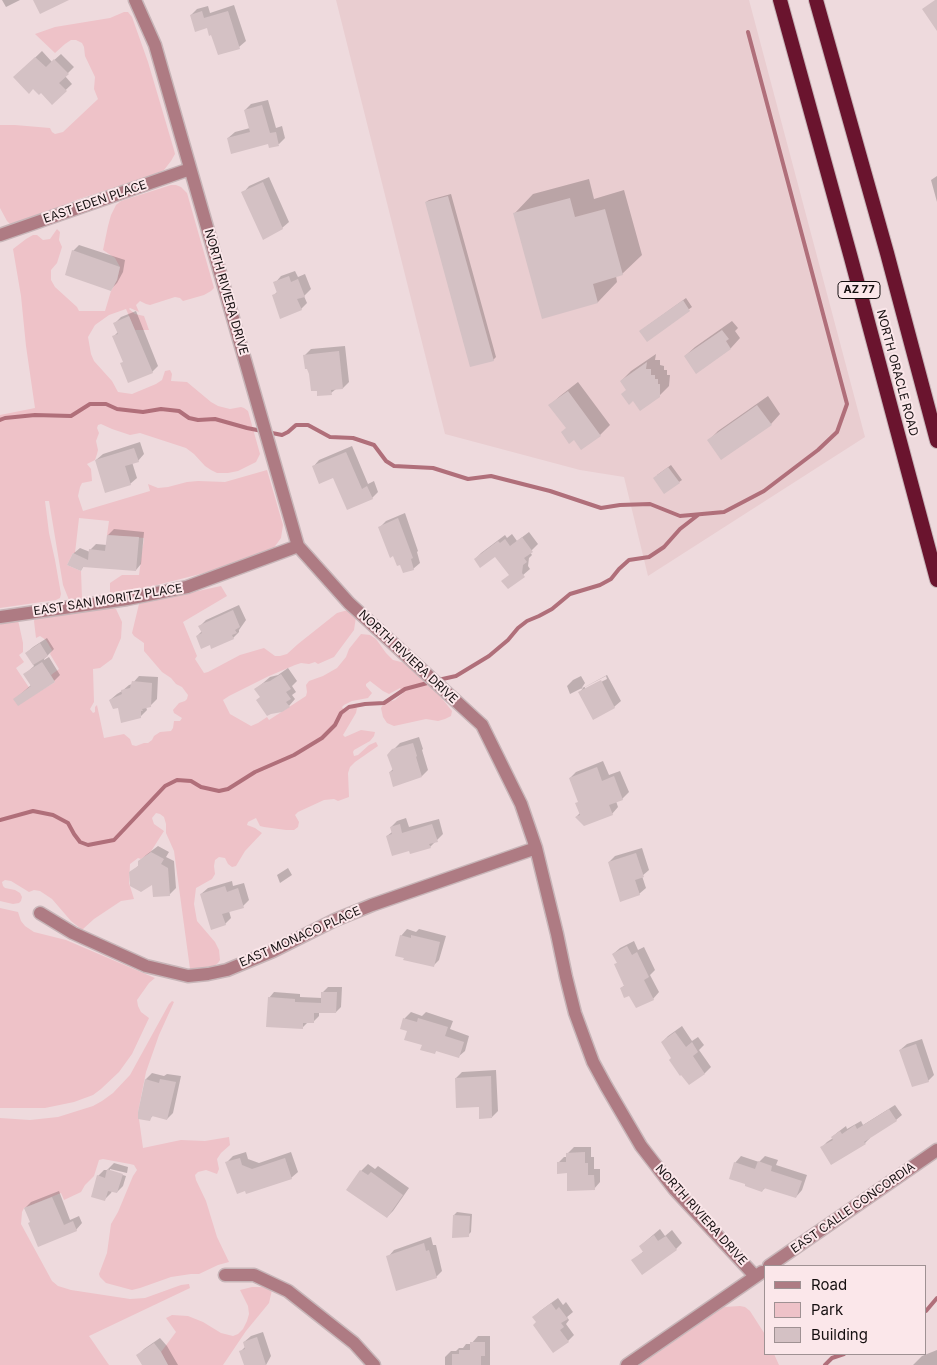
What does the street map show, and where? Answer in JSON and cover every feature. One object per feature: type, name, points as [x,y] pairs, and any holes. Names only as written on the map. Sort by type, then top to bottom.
[{"type":"highway","name":"NORTH ORACLE ROAD","points":[[780,0],[937,580]]},
{"type":"highway","name":"NORTH ORACLE ROAD","points":[[816,0],[887,253],[937,441]]},
{"type":"street","name":"NORTH RIVIERA DRIVE","points":[[135,0],[155,45],[298,546],[349,603],[482,725],[521,804],[536,848],[575,1013],[593,1062],[641,1146],[675,1190],[761,1272]]},
{"type":"street","name":"EAST EDEN PLACE","points":[[0,235],[190,169]]},
{"type":"street","name":"EAST SAN MORITZ PLACE","points":[[0,617],[127,599],[187,587],[298,546]]},
{"type":"street","name":"EAST MONACO PLACE","points":[[40,913],[73,933],[146,966],[188,976],[208,974],[227,970],[273,951],[335,920],[372,905],[536,848]]},
{"type":"street","name":"EAST CALLE CONCORDIA","points":[[770,1265],[937,1150]]},
{"type":"street","points":[[627,1365],[761,1272]]},
{"type":"street","points":[[225,1275],[254,1275],[288,1292],[354,1343],[374,1365]]},
{"type":"shaded area","points":[[336,0],[749,0],[865,437],[648,576],[624,477],[580,470],[445,434]]},
{"type":"green space","points":[[128,12],[132,17],[148,62],[175,154],[164,170],[153,175],[76,200],[18,224],[10,224],[0,208],[0,125],[50,128],[55,134],[63,132],[98,99],[94,89],[95,77],[85,56],[82,43],[71,40],[55,53],[35,34],[55,27],[110,18]]},
{"type":"green space","points":[[171,185],[181,187],[187,193],[214,288],[204,295],[183,301],[175,297],[150,305],[140,301],[136,305],[139,312],[129,309],[135,314],[144,316],[149,330],[135,330],[126,309],[109,315],[95,325],[88,337],[91,354],[94,361],[112,381],[118,392],[132,394],[156,384],[162,380],[165,371],[170,370],[172,374],[171,381],[187,382],[218,406],[230,409],[244,408],[248,411],[260,454],[256,462],[238,471],[217,473],[205,466],[186,448],[140,433],[130,435],[101,424],[97,428],[99,433],[96,441],[98,450],[95,460],[87,464],[91,469],[92,481],[82,483],[78,496],[83,511],[150,491],[148,484],[158,488],[198,481],[225,482],[267,470],[283,525],[281,538],[273,549],[262,555],[216,570],[112,594],[110,592],[110,583],[122,575],[139,575],[144,538],[107,535],[109,521],[79,518],[75,553],[73,553],[67,565],[81,571],[82,599],[69,600],[63,585],[49,501],[45,501],[61,594],[60,598],[0,608],[0,415],[35,408],[13,249],[33,235],[37,235],[43,240],[50,239],[57,229],[60,232],[59,240],[62,247],[57,263],[51,270],[51,280],[55,287],[79,311],[105,311],[120,267],[115,258],[103,250],[111,215],[116,205],[121,201]]},
{"type":"green space","points":[[221,586],[227,596],[183,622],[197,656],[195,659],[204,673],[240,655],[264,648],[275,656],[287,654],[337,613],[348,610],[356,617],[354,630],[334,657],[318,664],[315,662],[295,665],[223,700],[230,714],[251,726],[267,717],[269,720],[306,696],[306,685],[309,681],[337,668],[361,634],[370,635],[376,639],[393,660],[405,663],[432,686],[452,711],[451,716],[438,721],[426,719],[394,726],[387,723],[381,708],[384,703],[395,700],[403,693],[400,688],[389,694],[370,681],[366,684],[372,693],[368,698],[352,701],[342,707],[345,712],[354,707],[357,708],[343,735],[345,737],[361,730],[375,732],[370,741],[354,750],[354,756],[376,742],[378,746],[350,767],[348,773],[349,797],[338,801],[334,799],[324,800],[298,812],[295,815],[299,822],[298,827],[294,830],[260,826],[256,818],[248,822],[247,825],[262,833],[245,851],[236,866],[232,867],[225,858],[219,857],[215,860],[215,874],[212,879],[196,888],[194,904],[197,921],[215,942],[219,950],[220,960],[214,966],[190,969],[174,851],[166,833],[164,817],[160,814],[156,813],[152,818],[154,824],[164,831],[150,853],[130,864],[129,883],[134,899],[121,901],[94,919],[83,929],[71,921],[52,899],[40,891],[34,890],[29,892],[11,881],[5,880],[2,882],[3,886],[20,893],[21,901],[13,904],[0,901],[0,622],[18,620],[23,643],[23,652],[19,655],[24,662],[16,668],[34,695],[55,682],[51,675],[59,669],[50,654],[52,650],[46,640],[40,636],[36,638],[35,618],[103,608],[116,609],[122,622],[121,638],[112,659],[100,668],[93,669],[94,702],[90,709],[93,713],[95,712],[97,705],[104,738],[124,734],[130,739],[132,745],[136,746],[148,743],[160,732],[171,731],[174,721],[180,721],[182,718],[174,713],[173,710],[179,703],[187,699],[188,695],[182,687],[162,672],[144,651],[144,643],[132,633],[139,604]]},
{"type":"green space","points":[[0,908],[18,912],[25,926],[34,932],[66,940],[155,978],[137,1000],[141,1012],[149,1018],[132,1054],[119,1072],[93,1095],[74,1102],[45,1108],[0,1108]]},
{"type":"green space","points":[[172,1001],[174,1002],[159,1035],[146,1072],[138,1112],[143,1148],[181,1140],[205,1141],[229,1137],[230,1145],[217,1159],[219,1169],[217,1174],[206,1170],[195,1175],[206,1201],[217,1237],[229,1262],[199,1274],[171,1277],[132,1290],[106,1283],[99,1274],[107,1253],[111,1224],[137,1170],[134,1165],[103,1159],[99,1160],[94,1176],[81,1192],[64,1200],[61,1193],[24,1208],[22,1212],[21,1224],[52,1281],[58,1286],[71,1290],[130,1299],[145,1298],[181,1285],[189,1284],[190,1288],[89,1336],[109,1365],[0,1365],[0,1118],[30,1120],[58,1117],[93,1106],[102,1101],[113,1093],[130,1075]]},
{"type":"green space","points":[[252,1287],[272,1290],[269,1303],[246,1331],[223,1365],[168,1365],[161,1352],[176,1332],[166,1318],[172,1315],[188,1316],[203,1322],[221,1333],[233,1336],[243,1329],[249,1314],[248,1306],[240,1290]]},
{"type":"green space","points":[[740,1306],[750,1311],[764,1333],[764,1355],[774,1355],[779,1365],[640,1365],[724,1307]]},
{"type":"building","points":[[33,0],[69,0],[40,14]]},
{"type":"building","points":[[937,0],[937,31],[922,9]]},
{"type":"building","points":[[202,11],[204,18],[228,11],[240,49],[218,55],[207,28],[195,32],[190,15]]},
{"type":"building","points":[[35,57],[46,67],[54,59],[69,74],[59,83],[67,91],[52,105],[41,93],[39,95],[33,89],[29,94],[13,77]]},
{"type":"building","points":[[262,105],[270,133],[276,132],[279,146],[269,148],[268,144],[231,154],[227,138],[250,132],[244,110]]},
{"type":"building","points":[[263,182],[283,229],[263,240],[241,192]]},
{"type":"building","points":[[448,196],[494,361],[470,367],[425,202]]},
{"type":"building","points":[[570,198],[575,217],[605,209],[623,275],[593,284],[598,303],[542,319],[513,213]]},
{"type":"building","points":[[72,250],[120,267],[117,280],[111,291],[65,275]]},
{"type":"building","points":[[289,276],[291,282],[298,279],[305,297],[297,299],[302,310],[280,319],[272,295],[277,293],[273,282]]},
{"type":"building","points":[[683,300],[690,311],[647,342],[639,331]]},
{"type":"building","points":[[129,316],[153,373],[128,383],[120,363],[123,362],[112,336],[118,334],[113,323]]},
{"type":"building","points":[[722,330],[729,339],[726,341],[731,349],[696,374],[684,356]]},
{"type":"building","points":[[339,351],[343,389],[331,390],[332,395],[317,396],[317,391],[311,391],[309,374],[307,369],[305,369],[303,355]]},
{"type":"building","points":[[647,362],[646,369],[651,369],[651,375],[655,375],[655,379],[658,379],[658,384],[660,384],[660,397],[640,411],[633,401],[629,405],[621,394],[626,390],[620,381]]},
{"type":"building","points":[[568,391],[601,436],[581,450],[574,440],[569,444],[561,432],[566,428],[548,405]]},
{"type":"building","points":[[757,405],[772,425],[721,460],[707,440]]},
{"type":"building","points":[[134,448],[139,462],[125,466],[131,485],[105,493],[95,460]]},
{"type":"building","points":[[346,452],[362,489],[367,486],[373,499],[347,510],[333,478],[319,484],[312,466]]},
{"type":"building","points":[[668,467],[680,483],[664,494],[653,478]]},
{"type":"building","points":[[398,518],[413,558],[411,559],[414,570],[403,573],[400,565],[397,566],[393,556],[390,558],[378,527]]},
{"type":"building","points":[[107,535],[139,537],[136,571],[83,567],[81,571],[67,565],[73,553],[88,560],[89,549],[105,551]]},
{"type":"building","points":[[522,537],[533,552],[524,558],[527,562],[523,565],[522,573],[525,577],[508,589],[501,581],[509,575],[495,557],[480,568],[474,559],[498,541],[500,543],[505,539],[510,546]]},
{"type":"building","points":[[233,610],[240,627],[235,630],[237,633],[232,635],[234,639],[211,649],[210,645],[201,649],[196,636],[202,633],[198,626]]},
{"type":"building","points":[[40,643],[48,656],[33,665],[25,653]]},
{"type":"building","points":[[42,662],[55,682],[18,706],[13,699],[31,686],[23,674]]},
{"type":"building","points":[[281,674],[291,689],[286,692],[291,699],[286,702],[290,707],[282,712],[267,716],[256,700],[260,697],[254,689]]},
{"type":"building","points":[[601,680],[615,708],[593,720],[578,692]]},
{"type":"building","points":[[132,681],[152,683],[151,707],[142,709],[141,718],[121,723],[118,708],[113,709],[109,700],[122,694],[121,690],[130,688]]},
{"type":"building","points":[[413,743],[422,777],[393,787],[389,772],[393,771],[387,755],[392,749]]},
{"type":"building","points":[[597,767],[602,781],[614,776],[623,800],[609,805],[613,815],[584,826],[575,817],[580,815],[575,803],[578,802],[569,778]]},
{"type":"building","points":[[400,824],[402,833],[432,824],[438,842],[429,844],[431,848],[410,854],[409,851],[392,856],[386,836],[392,834],[390,827]]},
{"type":"building","points":[[151,852],[164,859],[161,864],[168,868],[170,896],[153,897],[152,885],[141,892],[130,886],[129,872],[138,866],[138,861]]},
{"type":"building","points":[[636,853],[644,877],[635,880],[640,895],[620,902],[608,862]]},
{"type":"building","points":[[225,886],[227,892],[238,888],[244,908],[222,914],[226,925],[211,930],[200,894]]},
{"type":"building","points":[[400,935],[411,938],[411,935],[440,942],[434,967],[403,960],[404,958],[395,956]]},
{"type":"building","points":[[627,946],[632,955],[637,952],[649,977],[644,980],[654,1000],[636,1008],[629,996],[624,998],[620,988],[624,986],[614,964],[617,963],[612,954]]},
{"type":"building","points":[[321,992],[337,992],[336,1013],[314,1013],[314,1023],[303,1023],[303,1029],[266,1027],[268,997],[295,999],[295,1002],[321,1003]]},
{"type":"building","points":[[403,1018],[417,1022],[418,1018],[448,1027],[445,1036],[464,1042],[459,1058],[436,1051],[435,1054],[420,1050],[422,1045],[404,1040],[407,1031],[400,1029]]},
{"type":"building","points":[[675,1032],[686,1047],[692,1042],[698,1052],[693,1056],[705,1074],[689,1085],[669,1060],[671,1058],[661,1042]]},
{"type":"building","points":[[916,1044],[929,1082],[912,1087],[899,1050]]},
{"type":"building","points":[[491,1076],[492,1118],[479,1119],[479,1107],[456,1108],[455,1078]]},
{"type":"building","points":[[145,1079],[159,1083],[160,1079],[176,1082],[167,1120],[152,1116],[150,1121],[138,1119]]},
{"type":"building","points":[[889,1109],[897,1121],[864,1142],[866,1144],[831,1165],[820,1147],[833,1140],[831,1137],[840,1131],[842,1134],[855,1125],[857,1129]]},
{"type":"building","points":[[585,1152],[585,1163],[588,1163],[588,1175],[594,1175],[595,1190],[567,1191],[567,1173],[557,1174],[557,1162],[566,1162],[566,1153]]},
{"type":"building","points":[[240,1158],[242,1165],[252,1169],[285,1158],[292,1179],[246,1194],[245,1191],[237,1194],[225,1162]]},
{"type":"building","points":[[758,1161],[772,1166],[771,1171],[802,1181],[796,1198],[764,1188],[762,1192],[729,1179],[734,1162],[755,1169]]},
{"type":"building","points":[[107,1169],[123,1174],[117,1193],[108,1191],[105,1201],[91,1197],[97,1175],[105,1178]]},
{"type":"building","points":[[360,1170],[368,1175],[371,1172],[403,1195],[387,1218],[346,1190]]},
{"type":"building","points":[[52,1197],[64,1225],[73,1221],[77,1231],[38,1247],[24,1208]]},
{"type":"building","points":[[453,1215],[470,1216],[469,1237],[452,1238]]},
{"type":"building","points":[[654,1235],[658,1241],[666,1236],[677,1250],[642,1275],[631,1260],[643,1252],[639,1246]]},
{"type":"building","points":[[424,1243],[426,1251],[429,1250],[437,1278],[396,1291],[386,1256]]},
{"type":"building","points":[[551,1303],[556,1310],[559,1307],[568,1319],[561,1323],[564,1327],[560,1330],[569,1342],[553,1353],[533,1325],[536,1322],[532,1317]]},
{"type":"building","points":[[257,1337],[266,1365],[244,1365],[239,1351],[245,1349],[243,1342]]},
{"type":"building","points":[[470,1342],[485,1342],[485,1356],[481,1356],[481,1365],[452,1365],[452,1354],[459,1354],[459,1350],[470,1350]]},
{"type":"building","points":[[154,1343],[168,1365],[142,1365],[136,1355]]},
{"type":"waterway","points":[[0,420],[35,415],[71,416],[90,404],[106,404],[117,409],[143,412],[161,409],[179,411],[189,418],[198,420],[215,419],[282,435],[296,425],[308,425],[330,437],[353,438],[374,445],[386,461],[394,466],[433,468],[468,479],[491,476],[550,491],[601,508],[650,504],[680,516],[724,512],[764,491],[818,450],[837,432],[847,404],[748,32]]},
{"type":"waterway","points":[[438,680],[456,676],[489,656],[527,621],[552,609],[570,594],[600,585],[611,579],[629,560],[649,557],[664,547],[680,529],[698,515]]},
{"type":"waterway","points":[[0,820],[33,811],[53,815],[68,823],[80,842],[88,845],[114,840],[165,786],[177,780],[191,781],[201,787],[219,791],[228,789],[255,772],[294,755],[322,738],[335,725],[341,713],[349,707],[384,703],[405,689],[431,682]]},
{"type":"waterway","points":[[927,1310],[937,1298]]},
{"type":"waterway","points":[[825,1365],[832,1358],[841,1355]]}]
